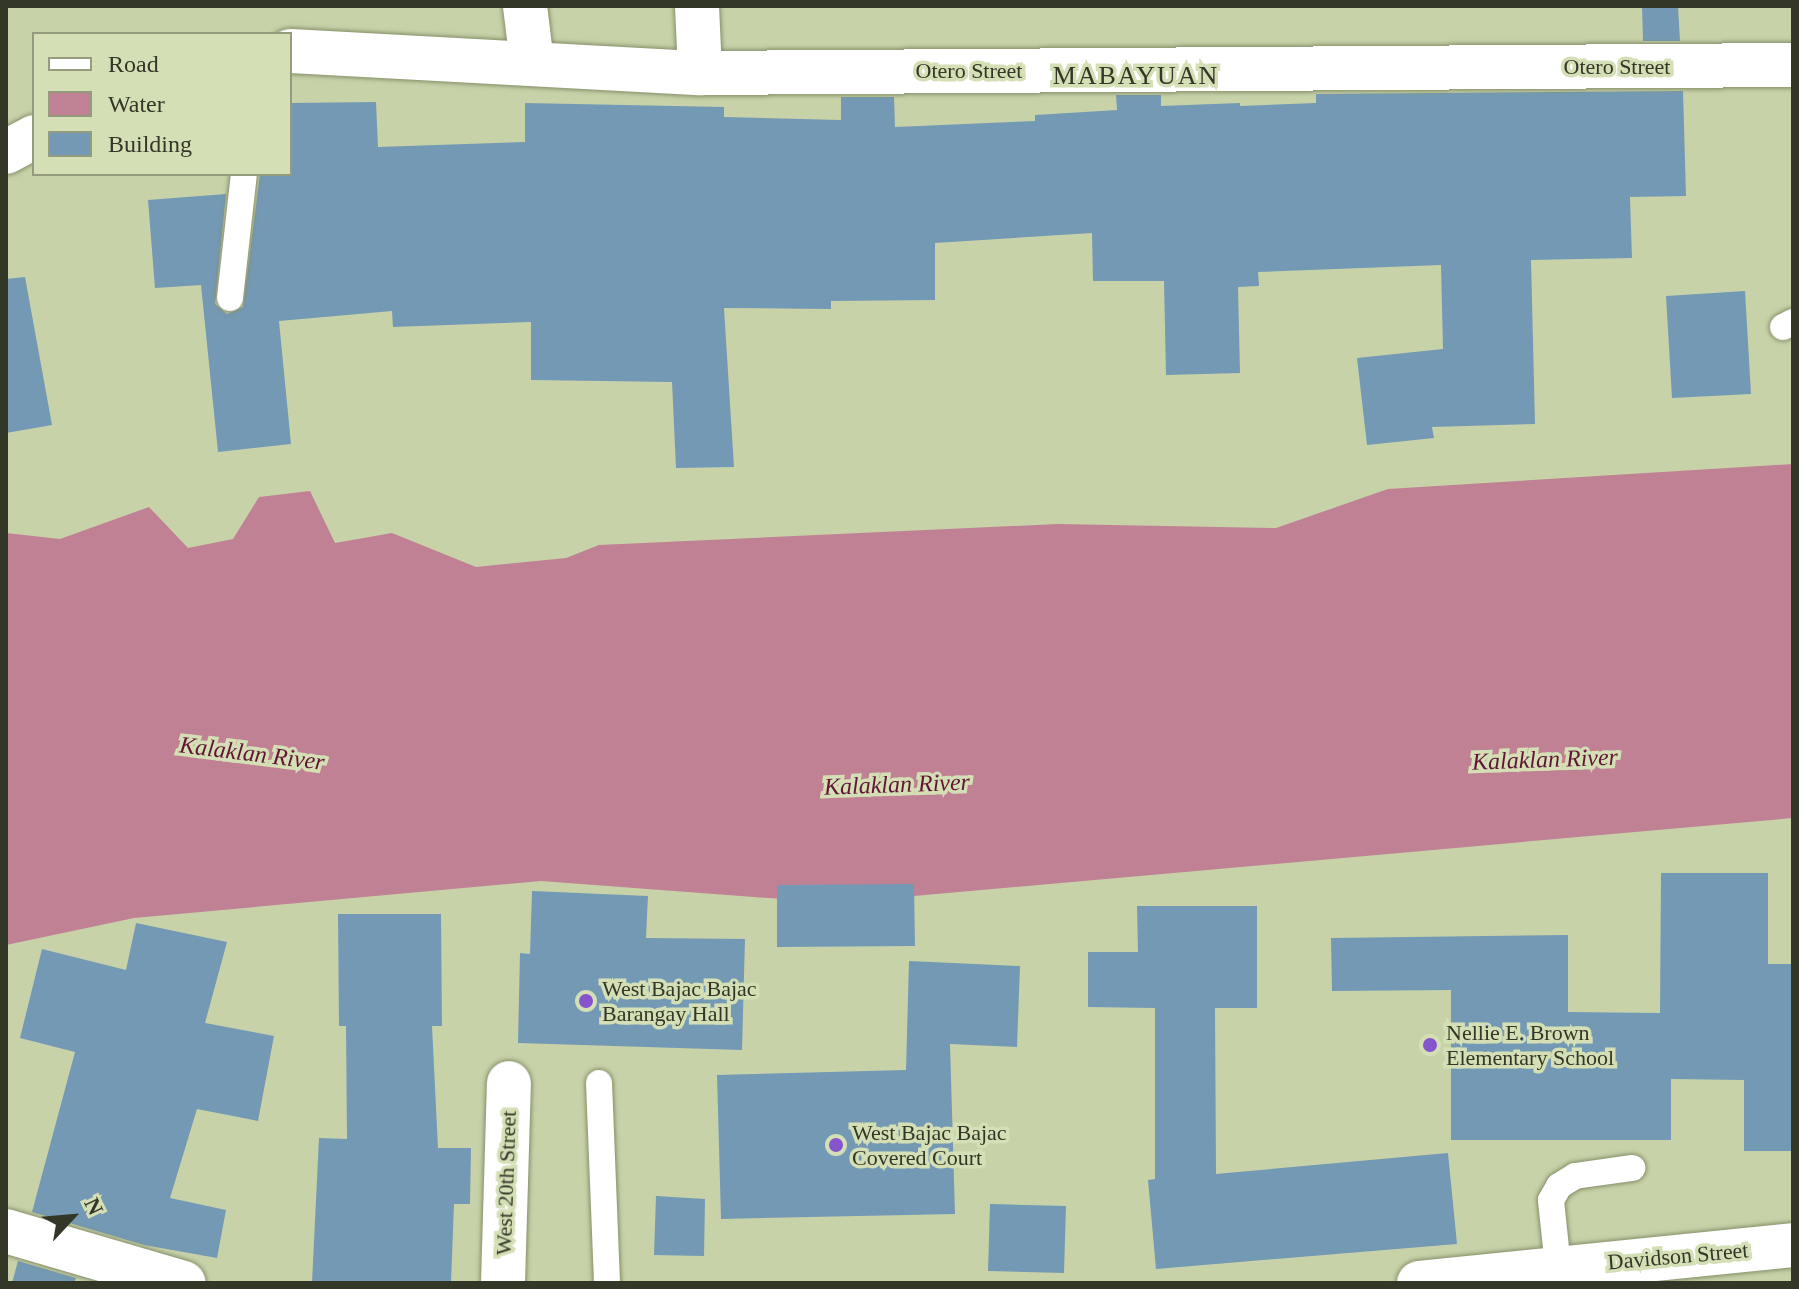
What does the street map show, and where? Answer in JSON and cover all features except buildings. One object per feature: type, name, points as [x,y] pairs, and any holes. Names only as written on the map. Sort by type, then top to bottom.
[{"type":"main road","points":[[525,6],[532,63]]},
{"type":"main road","points":[[697,6],[700,73]]},
{"type":"main road","name":"Otero Street","points":[[292,51],[700,73],[1793,65]]},
{"type":"main road","points":[[6,152],[32,138]]},
{"type":"main road","name":"West 20th Street","points":[[503,1283],[509,1083]]},
{"type":"main road","points":[[6,1231],[184,1283]]},
{"type":"main road","name":"Davidson Street","points":[[1419,1283],[1793,1245]]},
{"type":"lane","points":[[230,298],[244,176]]},
{"type":"lane","points":[[599,1083],[607,1283]]},
{"type":"lane","points":[[1558,1267],[1551,1200],[1559,1186],[1575,1176],[1632,1168]]},
{"type":"water","name":"Kalaklan River","points":[[1793,464],[1793,818],[835,903],[541,881],[134,918],[6,945],[6,533],[60,539],[149,507],[188,548],[233,539],[259,497],[310,491],[335,543],[392,533],[476,567],[566,558],[599,545],[1058,524],[1276,528],[1388,489]]},
{"type":"place","name":"West Bajac Bajac Barangay Hall","points":[[586,1001]]},
{"type":"place","name":"Nellie E. Brown Elementary School","points":[[1430,1045]]},
{"type":"place","name":"West Bajac Bajac Covered Court","points":[[836,1145]]},
{"type":"district","name":"MABAYUAN","points":[[1136,76]]}]
